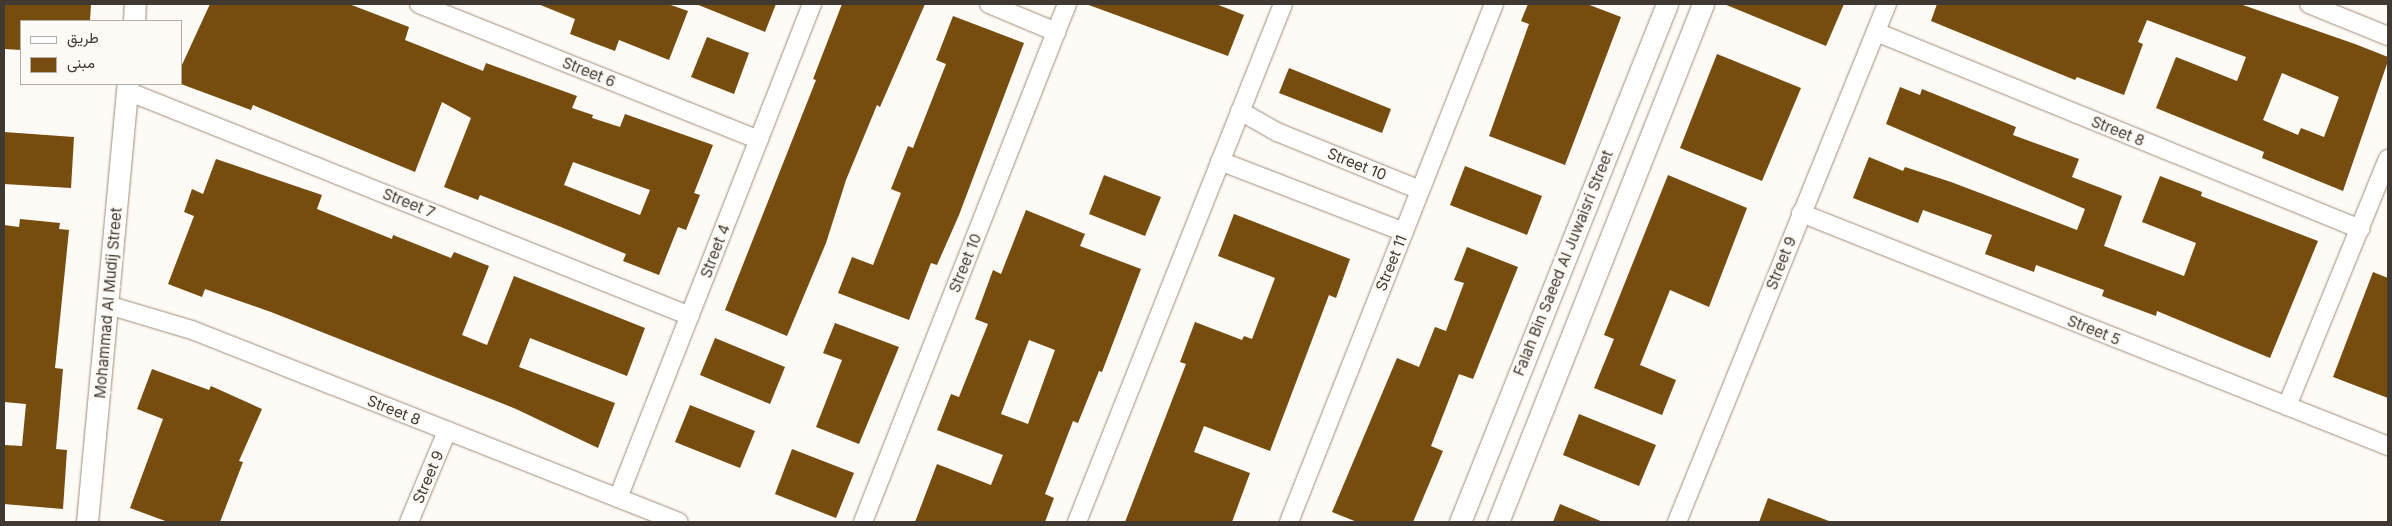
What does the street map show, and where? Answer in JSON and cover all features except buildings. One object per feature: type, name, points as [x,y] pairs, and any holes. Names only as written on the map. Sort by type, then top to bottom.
[{"type":"street","points":[[134,20],[135,4]]},
{"type":"street","name":"Street 6","points":[[419,4],[759,140]]},
{"type":"street","name":"Street 4","points":[[618,498],[812,4]]},
{"type":"street","points":[[989,4],[1056,32]]},
{"type":"street","name":"Street 10","points":[[863,522],[1067,4]]},
{"type":"street","points":[[1077,522],[1283,4]]},
{"type":"street","name":"Street 11","points":[[1289,522],[1494,4]]},
{"type":"street","name":"Falah Bin Saeed Al Juwaisri Street","points":[[1460,522],[1667,4]]},
{"type":"street","points":[[1498,522],[1703,4]]},
{"type":"street","name":"Street 9","points":[[1677,522],[1887,4]]},
{"type":"street","points":[[2309,4],[2388,36]]},
{"type":"street","name":"Street 8","points":[[1876,32],[2360,229]]},
{"type":"street","name":"Mohammad Al Mudij Street","points":[[87,522],[128,88]]},
{"type":"street","name":"Street 7","points":[[128,88],[690,316]]},
{"type":"street","name":"Street 10","points":[[1240,111],[1277,132],[1420,190]]},
{"type":"street","points":[[2287,406],[2388,159]]},
{"type":"street","points":[[1220,161],[1404,232]]},
{"type":"street","name":"Street 5","points":[[1801,213],[2388,446]]},
{"type":"street","name":"Street 8","points":[[108,305],[192,330],[679,522]]},
{"type":"street","name":"Street 9","points":[[409,522],[447,431]]}]
